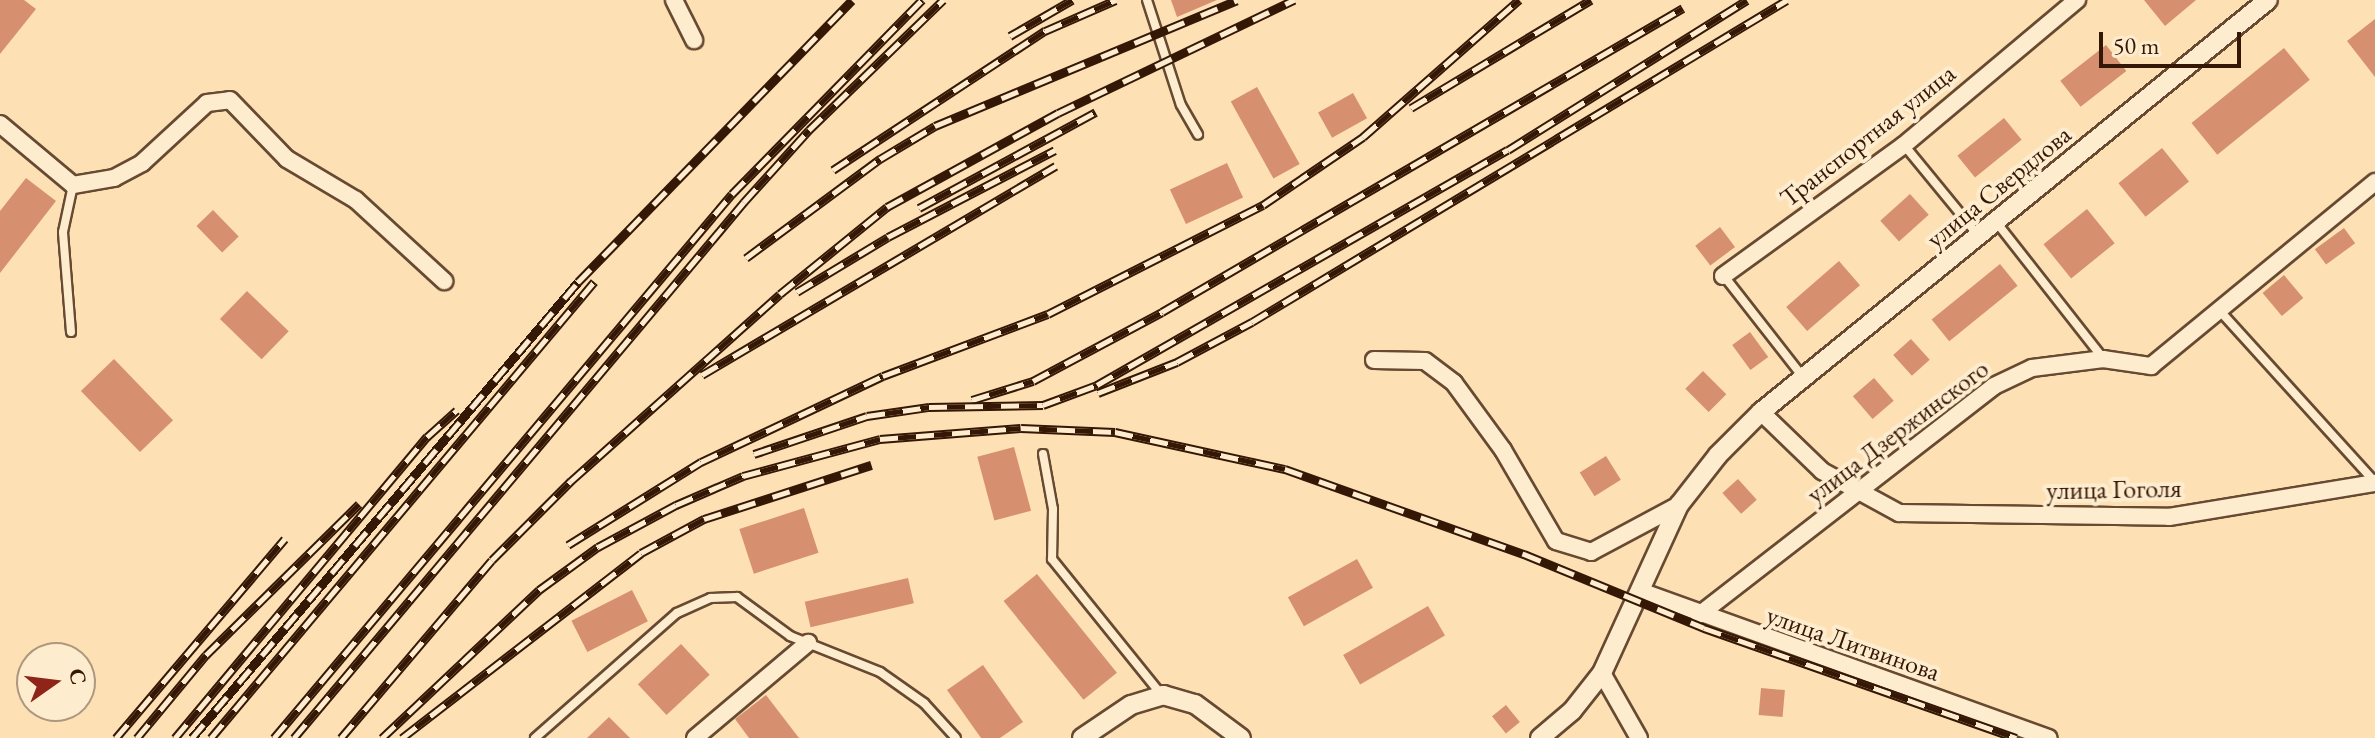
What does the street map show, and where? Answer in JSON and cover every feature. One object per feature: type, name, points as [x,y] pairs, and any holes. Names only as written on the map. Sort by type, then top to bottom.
[{"type":"street","points":[[674,0],[694,40]]},
{"type":"street","name":"Транспортная улица","points":[[1723,276],[1904,145],[2077,0]]},
{"type":"street","name":"улица Свердлова","points":[[1540,738],[1572,711],[1602,673],[1643,592],[1679,505],[1718,455],[1761,412],[1803,377],[1980,237],[2268,0]]},
{"type":"street","points":[[0,124],[73,185],[114,178],[142,163],[207,103],[230,100],[287,159],[356,200],[444,281]]},
{"type":"street","name":"улица Дзержинского","points":[[1699,615],[1994,386],[2032,368],[2103,359],[2151,366],[2375,182]]},
{"type":"street","points":[[1374,360],[1425,361],[1454,383],[1503,450],[1556,541],[1591,552],[1679,505]]},
{"type":"street","name":"улица Гоголя","points":[[1761,412],[1822,471],[1899,513],[2169,517],[2375,483]]},
{"type":"street","name":"улица Литвинова","points":[[1643,592],[1699,615],[2049,738]]},
{"type":"street","points":[[695,738],[808,643]]},
{"type":"street","points":[[1602,673],[1639,738]]},
{"type":"street","points":[[1082,738],[1131,705],[1163,695],[1195,704],[1241,738]]},
{"type":"lane","points":[[1147,0],[1181,105],[1198,134]]},
{"type":"lane","points":[[1904,145],[1980,237]]},
{"type":"lane","points":[[71,332],[63,232],[73,185]]},
{"type":"lane","points":[[1997,223],[2103,359]]},
{"type":"lane","points":[[1723,276],[1803,377]]},
{"type":"lane","points":[[2219,310],[2375,483]]},
{"type":"lane","points":[[1043,454],[1053,509],[1052,559],[1163,695]]},
{"type":"lane","points":[[535,738],[677,613],[711,598],[737,597],[790,636],[880,672],[924,703],[956,738]]},
{"type":"building","points":[[0,0],[24,0],[36,9],[0,54]]},
{"type":"building","points":[[1171,0],[1217,0],[1177,17]]},
{"type":"building","points":[[2144,0],[2196,0],[2165,26]]},
{"type":"building","points":[[2375,19],[2375,77],[2347,41]]},
{"type":"building","points":[[2106,45],[2126,71],[2081,107],[2060,81]]},
{"type":"building","points":[[2284,48],[2310,80],[2217,155],[2192,123]]},
{"type":"building","points":[[1257,87],[1300,164],[1273,179],[1231,102]]},
{"type":"building","points":[[1353,93],[1367,118],[1332,138],[1318,112]]},
{"type":"building","points":[[2004,118],[2022,140],[1975,178],[1957,156]]},
{"type":"building","points":[[2162,148],[2189,181],[2146,217],[2118,183]]},
{"type":"building","points":[[1227,163],[1243,197],[1186,224],[1170,190]]},
{"type":"building","points":[[26,178],[56,201],[0,273],[0,211]]},
{"type":"building","points":[[1910,194],[1929,215],[1899,242],[1880,221]]},
{"type":"building","points":[[2087,209],[2115,243],[2071,278],[2043,244]]},
{"type":"building","points":[[213,210],[239,237],[222,253],[196,226]]},
{"type":"building","points":[[1720,227],[1735,247],[1710,266],[1695,246]]},
{"type":"building","points":[[2344,228],[2355,243],[2326,265],[2315,249]]},
{"type":"building","points":[[1839,261],[1860,285],[1807,331],[1786,307]]},
{"type":"building","points":[[2000,264],[2018,286],[1949,341],[1932,319]]},
{"type":"building","points":[[2284,275],[2303,298],[2282,316],[2263,293]]},
{"type":"building","points":[[247,291],[289,331],[262,359],[220,319]]},
{"type":"building","points":[[1750,332],[1768,357],[1750,370],[1732,345]]},
{"type":"building","points":[[1911,339],[1930,360],[1912,376],[1893,355]]},
{"type":"building","points":[[114,359],[173,420],[140,452],[81,391]]},
{"type":"building","points":[[1703,371],[1726,394],[1709,412],[1685,389]]},
{"type":"building","points":[[1874,378],[1894,401],[1873,419],[1853,396]]},
{"type":"building","points":[[1014,447],[1031,511],[994,521],[977,457]]},
{"type":"building","points":[[1606,456],[1621,480],[1595,496],[1580,472]]},
{"type":"building","points":[[1738,479],[1757,500],[1741,514],[1722,493]]},
{"type":"building","points":[[804,508],[819,553],[754,574],[739,529]]},
{"type":"building","points":[[1357,559],[1373,588],[1304,626],[1288,597]]},
{"type":"building","points":[[1037,574],[1117,673],[1084,700],[1004,601]]},
{"type":"building","points":[[908,578],[914,603],[811,627],[805,602]]},
{"type":"building","points":[[632,590],[648,621],[587,652],[571,621]]},
{"type":"building","points":[[1428,606],[1445,635],[1360,684],[1343,655]]},
{"type":"building","points":[[681,644],[710,675],[666,715],[638,684]]},
{"type":"building","points":[[983,665],[1023,722],[1000,738],[981,738],[947,690]]},
{"type":"building","points":[[1761,688],[1785,690],[1783,717],[1759,715]]},
{"type":"building","points":[[766,695],[799,738],[749,738],[735,719]]},
{"type":"building","points":[[1506,705],[1520,722],[1506,733],[1492,716]]},
{"type":"building","points":[[609,717],[630,738],[587,738]]},
{"type":"railway","points":[[192,738],[578,282],[852,0]]},
{"type":"railway","points":[[274,738],[732,194],[922,0]]},
{"type":"railway","points":[[294,738],[744,202],[809,130],[943,0]]},
{"type":"railway","points":[[1010,36],[1072,0]]},
{"type":"railway","points":[[833,170],[1045,31],[1116,0]]},
{"type":"railway","points":[[746,258],[880,159],[935,126],[1237,0]]},
{"type":"railway","points":[[341,738],[492,560],[571,481],[780,294],[887,207],[1058,113],[1294,0]]},
{"type":"railway","points":[[568,545],[701,462],[883,376],[1048,314],[1263,205],[1363,137],[1519,0]]},
{"type":"railway","points":[[1411,108],[1591,0]]},
{"type":"railway","points":[[754,454],[867,416],[929,407],[1043,405],[1097,385],[1508,150],[1747,0]]},
{"type":"railway","points":[[1098,393],[1177,362],[1252,322],[1787,0]]},
{"type":"railway","points":[[972,400],[1033,381],[1162,312],[1683,8]]},
{"type":"railway","points":[[919,208],[1096,112]]},
{"type":"railway","points":[[797,292],[888,237],[1055,150]]},
{"type":"railway","points":[[702,375],[1056,166]]},
{"type":"railway","points":[[211,738],[594,282]]},
{"type":"railway","points":[[175,738],[427,437],[457,410]]},
{"type":"railway","points":[[382,738],[539,590],[598,547],[676,505],[743,476],[880,439],[1021,428],[1115,432],[1285,469],[1524,554],[1704,628],[2016,738]]},
{"type":"railway","points":[[402,738],[641,553],[704,519],[871,465]]},
{"type":"railway","points":[[137,738],[206,655],[359,504]]},
{"type":"railway","points":[[116,738],[285,539]]}]
